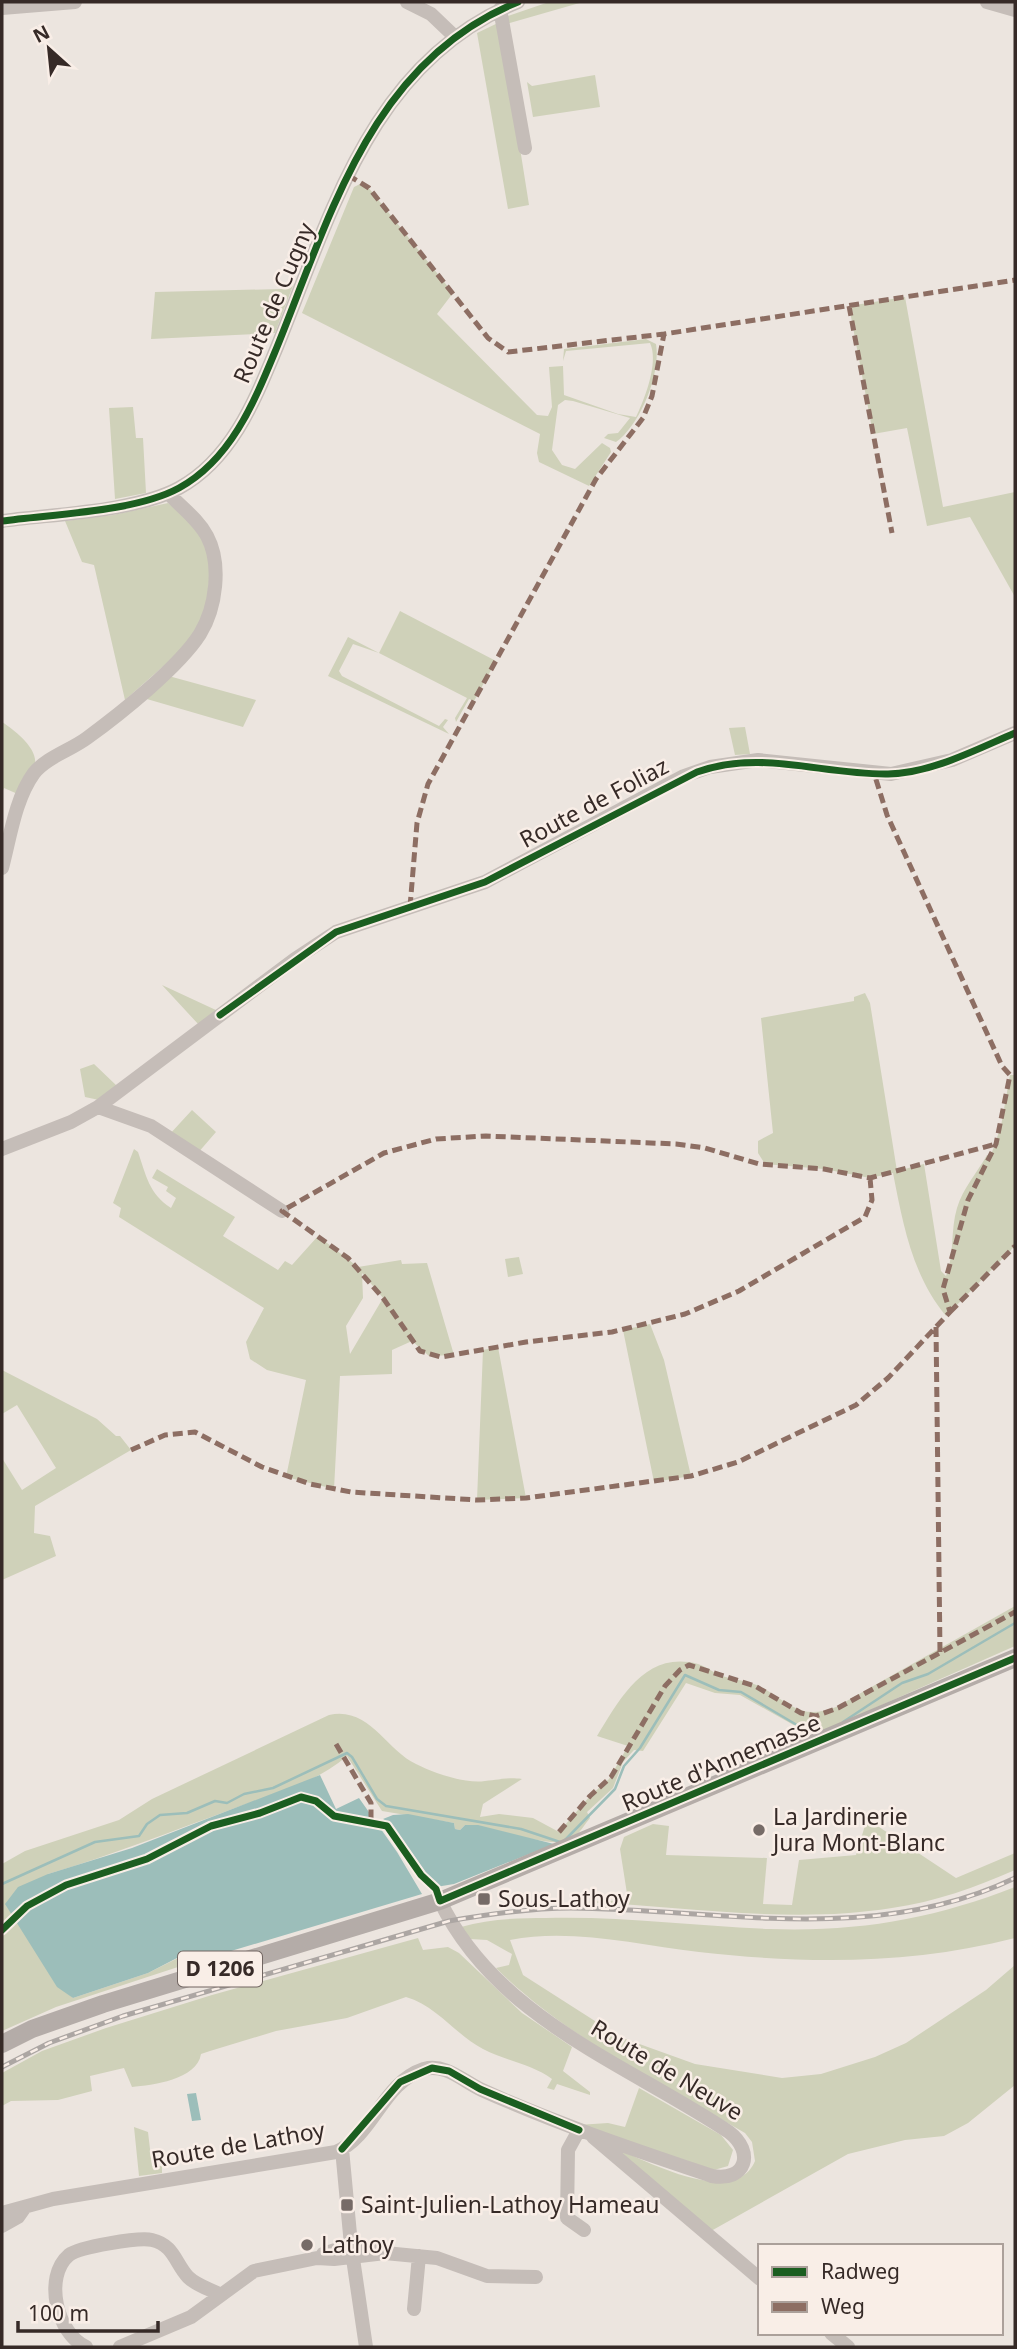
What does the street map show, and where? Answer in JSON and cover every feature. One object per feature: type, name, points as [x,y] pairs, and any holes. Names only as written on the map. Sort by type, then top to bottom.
[{"type":"main road","name":"Route d'Annemasse","points":[[2,2044],[32,2029],[103,2004],[440,1901],[1015,1658]]},
{"type":"street","points":[[2,8],[75,2]]},
{"type":"street","points":[[407,2],[431,14],[453,36]]},
{"type":"street","name":"Route de Cugny","points":[[2,521],[116,506],[168,493],[202,472],[238,429],[259,392],[347,178],[369,135],[413,72],[453,36],[500,9],[518,2]]},
{"type":"street","points":[[987,2],[1015,10]]},
{"type":"street","points":[[500,9],[525,148]]},
{"type":"street","points":[[2,868],[21,801],[36,771],[84,741],[135,698],[184,654],[206,623],[214,590],[211,547],[203,530],[168,493]]},
{"type":"street","name":"Route de Foliaz","points":[[2,1149],[72,1122],[98,1107],[295,959],[336,932],[361,921],[443,898],[485,882],[684,776],[710,767],[758,760],[891,774],[952,760],[1015,733]]},
{"type":"street","points":[[98,1107],[151,1126],[282,1211]]},
{"type":"street","name":"Route de Neuve","points":[[440,1901],[455,1930],[474,1954],[530,2010],[577,2042],[729,2132],[744,2147],[745,2159],[733,2175],[712,2176],[584,2131]]},
{"type":"street","name":"Route de Lathoy","points":[[2,2213],[25,2206],[286,2162],[342,2149],[401,2082],[432,2068],[449,2071],[480,2089],[584,2131],[758,2277]]},
{"type":"street","points":[[584,2131],[568,2150],[568,2218],[584,2230]]},
{"type":"street","points":[[342,2149],[352,2250],[366,2347]]},
{"type":"street","points":[[2,2226],[18,2217],[25,2206]]},
{"type":"street","points":[[86,2347],[66,2331],[57,2311],[59,2272],[65,2260],[75,2251],[141,2239],[153,2240],[171,2250],[192,2281],[221,2295]]},
{"type":"street","points":[[120,2347],[186,2320],[254,2271],[352,2250],[447,2260],[487,2276],[536,2277]]},
{"type":"street","points":[[414,2309],[419,2256]]},
{"type":"street","points":[[833,2335],[848,2347]]},
{"type":"green space","points":[[549,2],[583,2],[506,24],[505,17]]},
{"type":"green space","points":[[500,22],[529,205],[508,209],[477,33]]},
{"type":"green space","points":[[595,75],[600,107],[533,117],[527,82],[532,86]]},
{"type":"green space","points":[[364,182],[453,293],[437,314],[537,415],[548,416],[552,407],[549,367],[563,366],[564,395],[618,414],[636,417],[652,370],[650,343],[566,351],[563,361],[564,349],[646,339],[656,344],[655,370],[647,398],[633,424],[616,442],[604,438],[608,434],[618,433],[630,418],[573,401],[565,400],[558,405],[552,450],[562,465],[575,469],[602,443],[610,448],[611,452],[589,486],[539,462],[537,453],[540,434],[302,313],[354,187]]},
{"type":"green space","points":[[294,283],[275,333],[151,339],[155,292],[281,289]]},
{"type":"green space","points":[[905,297],[943,507],[1015,492],[1015,597],[970,517],[927,526],[907,428],[873,434],[849,306]]},
{"type":"green space","points":[[133,407],[136,438],[143,438],[146,493],[115,499],[109,408]]},
{"type":"green space","points":[[168,503],[193,522],[211,559],[206,616],[184,648],[125,700],[94,565],[82,562],[65,521],[113,515]]},
{"type":"green space","points":[[400,611],[496,661],[474,701],[469,699],[456,722],[455,718],[467,698],[379,653]]},
{"type":"green space","points":[[348,637],[379,653],[353,644],[339,671],[342,676],[439,726],[445,719],[448,720],[443,727],[449,734],[328,676]]},
{"type":"green space","points":[[165,675],[256,700],[243,727],[140,697]]},
{"type":"green space","points":[[2,722],[24,740],[35,758],[33,772],[20,795],[4,788],[2,793]]},
{"type":"green space","points":[[745,727],[750,754],[735,755],[729,728]]},
{"type":"green space","points":[[162,985],[218,1011],[199,1025]]},
{"type":"green space","points":[[865,993],[870,1003],[897,1171],[924,1164],[941,1271],[946,1276],[951,1259],[957,1208],[966,1187],[987,1155],[991,1155],[1001,1126],[1010,1075],[1015,1075],[1015,1246],[946,1316],[934,1300],[917,1266],[905,1230],[893,1173],[870,1178],[824,1169],[765,1164],[758,1153],[758,1141],[773,1133],[761,1018],[854,1001],[854,997]]},
{"type":"green space","points":[[94,1064],[117,1086],[99,1100],[85,1097],[80,1069]]},
{"type":"green space","points":[[192,1110],[216,1132],[197,1154],[169,1135]]},
{"type":"green space","points":[[134,1149],[138,1152],[153,1190],[164,1203],[171,1208],[176,1198],[166,1191],[168,1187],[152,1178],[157,1169],[235,1217],[223,1236],[278,1270],[285,1261],[292,1265],[318,1236],[358,1267],[401,1260],[402,1264],[427,1263],[454,1355],[429,1356],[412,1341],[392,1350],[392,1374],[340,1376],[334,1489],[286,1477],[306,1380],[267,1370],[250,1359],[246,1342],[264,1308],[119,1217],[121,1208],[113,1203]],"holes":[[[362,1273],[383,1298],[350,1354],[346,1326],[363,1298]]]},
{"type":"green space","points":[[519,1257],[523,1274],[508,1277],[505,1259]]},
{"type":"green space","points":[[650,1324],[664,1360],[691,1476],[654,1482],[623,1330]]},
{"type":"green space","points":[[498,1347],[526,1498],[477,1500],[483,1350]]},
{"type":"green space","points":[[2,1370],[97,1419],[116,1436],[120,1436],[131,1450],[35,1506],[34,1533],[50,1536],[56,1556],[2,1580],[2,1458],[22,1490],[56,1468],[17,1405],[2,1414]]},
{"type":"green space","points":[[1015,1606],[1015,1646],[816,1734],[806,1732],[740,1695],[715,1693],[686,1683],[643,1751],[634,1750],[623,1762],[613,1788],[587,1812],[590,1818],[577,1834],[563,1842],[537,1840],[477,1826],[465,1825],[460,1830],[455,1829],[454,1823],[382,1811],[347,1756],[322,1774],[294,1787],[48,1874],[66,1991],[73,1998],[148,1973],[178,1958],[181,1966],[56,2007],[2,2031],[2,1864],[25,1851],[119,1820],[152,1799],[329,1715],[355,1717],[376,1731],[405,1758],[440,1774],[477,1782],[522,1779],[483,1804],[480,1817],[499,1814],[533,1818],[559,1832],[590,1796],[609,1779],[628,1746],[597,1736],[636,1681],[663,1664],[698,1664],[722,1676],[757,1685],[800,1710],[816,1712],[836,1707]]},
{"type":"green space","points":[[867,1819],[956,1878],[1015,1853],[1015,1870],[940,1898],[854,1913],[740,1913],[587,1902],[628,1900],[620,1849],[624,1837],[653,1824],[669,1826],[666,1855],[767,1858],[763,1904],[792,1905],[799,1860],[856,1855]]},
{"type":"green space","points":[[1015,1887],[1015,1938],[936,1953],[858,1960],[779,1959],[581,1937],[510,1940],[523,1975],[620,2037],[695,2064],[782,2078],[821,2074],[875,2057],[906,2043],[986,1990],[1015,1965],[1015,2085],[968,2123],[944,2136],[905,2140],[848,2154],[711,2231],[618,2153],[620,2150],[692,2178],[730,2181],[745,2174],[755,2161],[752,2142],[745,2133],[615,2058],[553,2016],[496,1968],[509,1965],[512,1954],[487,1940],[470,1939],[461,1927],[525,1918],[574,1918],[770,1929],[834,1928],[925,1915]]},
{"type":"green space","points":[[418,1938],[423,1950],[448,1947],[459,1953],[522,2013],[572,2047],[563,2071],[590,2092],[590,2095],[557,2084],[554,2090],[547,2088],[552,2079],[483,2049],[427,2007],[406,1997],[347,2018],[276,2031],[201,2054],[198,2063],[191,2070],[162,2083],[132,2087],[124,2068],[90,2076],[92,2091],[58,2100],[11,2101],[2,2106],[2,2073],[42,2051],[212,1995]]},
{"type":"green space","points":[[639,2088],[721,2135],[733,2150],[728,2166],[714,2170],[578,2125],[608,2123],[625,2127]]},
{"type":"green space","points":[[134,2127],[148,2132],[152,2166],[162,2166],[162,2173],[139,2176]]},
{"type":"water","points":[[320,1775],[336,1809],[359,1798],[397,1852],[422,1894],[181,1966],[177,1958],[148,1973],[73,1998],[57,1987],[5,1904],[18,1887],[48,1874],[132,1848]]},
{"type":"water","points":[[408,1814],[454,1823],[455,1829],[460,1830],[465,1825],[478,1825],[554,1844],[454,1884],[436,1887],[393,1826],[383,1819]]},
{"type":"water","points":[[196,2093],[201,2120],[192,2121],[187,2094]]},
{"type":"waterway","points":[[843,1722],[902,1683],[928,1674],[1015,1623]]},
{"type":"waterway","points":[[565,1840],[615,1789],[624,1766],[640,1748],[685,1675],[719,1690],[741,1692],[802,1728],[818,1733]]},
{"type":"waterway","points":[[2,1884],[95,1842],[139,1836],[147,1824],[160,1815],[187,1813],[215,1801],[227,1803],[244,1794],[273,1788],[347,1753],[377,1799],[386,1806],[521,1829],[560,1842]]},
{"type":"railway","points":[[2,2067],[49,2043],[123,2016],[449,1921],[510,1912],[571,1908],[796,1919],[852,1918],[907,1912],[961,1899],[1015,1878]]},
{"type":"marked path","points":[[348,175],[369,188],[488,338],[508,352],[664,334],[1015,280]]},
{"type":"marked path","points":[[849,306],[892,533]]},
{"type":"marked path","points":[[410,907],[417,823],[428,784],[596,479],[643,418],[652,396],[664,334]]},
{"type":"marked path","points":[[131,1450],[165,1435],[195,1432],[262,1467],[310,1484],[351,1492],[477,1500],[526,1498],[691,1476],[738,1462],[856,1405],[888,1378],[950,1312],[943,1289],[968,1200],[996,1144],[1010,1075],[1002,1066],[887,815],[874,773]]},
{"type":"marked path","points":[[870,1178],[872,1200],[865,1217],[739,1291],[685,1314],[612,1332],[526,1342],[441,1357],[420,1351],[383,1298],[348,1258],[282,1211],[384,1153],[436,1139],[486,1136],[676,1144],[705,1148],[759,1164],[824,1169],[870,1178],[996,1144]]},
{"type":"marked path","points":[[950,1312],[1015,1246]]},
{"type":"marked path","points":[[936,1327],[940,1652]]},
{"type":"marked path","points":[[559,1832],[590,1796],[611,1777],[665,1686],[680,1670],[689,1665],[755,1686],[801,1713],[816,1716],[838,1708],[1015,1612]]},
{"type":"marked path","points":[[336,1744],[371,1803],[371,1821]]},
{"type":"cycle path","points":[[2,521],[93,511],[140,502],[179,488],[198,476],[214,461],[240,426],[260,387],[338,195],[363,147],[392,102],[426,62],[468,28],[518,2]]},
{"type":"cycle path","points":[[220,1015],[336,932],[485,882],[697,772],[721,766],[769,763],[864,773],[904,773],[937,765],[1015,733]]},
{"type":"cycle path","points":[[2,1930],[27,1906],[66,1885],[147,1859],[211,1826],[260,1813],[301,1797],[316,1801],[334,1816],[387,1826],[421,1875],[436,1889],[440,1901],[1015,1658]]},
{"type":"cycle path","points":[[342,2149],[400,2082],[432,2068],[449,2071],[480,2089],[579,2130]]},
{"type":"place","name":"La Jardinerie Jura Mont-Blanc","points":[[759,1830]]},
{"type":"place","name":"Sous-Lathoy","points":[[484,1899]]},
{"type":"place","name":"Saint-Julien-Lathoy Hameau","points":[[347,2205]]},
{"type":"place","name":"Lathoy","points":[[307,2245]]}]
